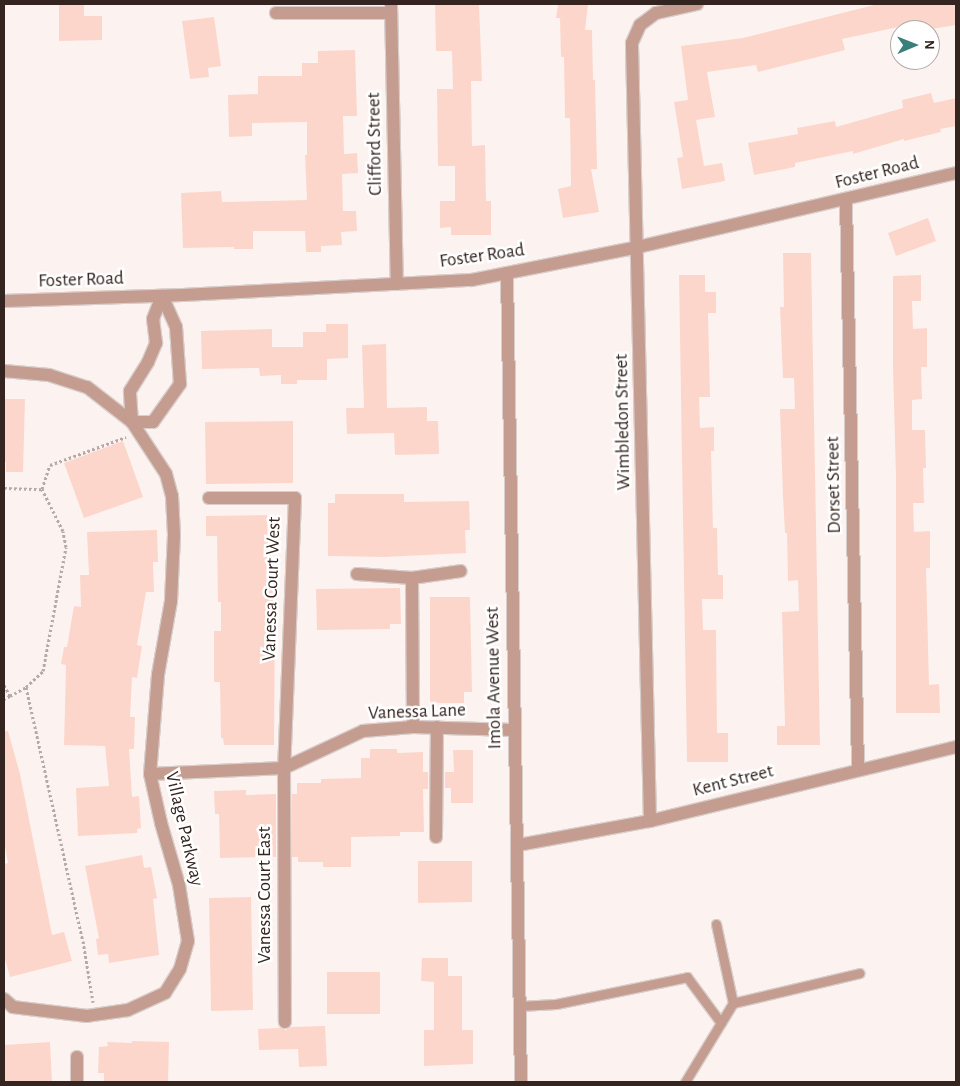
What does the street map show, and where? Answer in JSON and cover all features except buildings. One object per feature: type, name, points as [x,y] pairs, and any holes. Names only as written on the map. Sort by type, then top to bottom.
[{"type":"street","name":"Wimbledon Street","points":[[650,821],[632,43],[640,25],[656,13],[697,4]]},
{"type":"street","points":[[276,13],[391,8]]},
{"type":"street","name":"Clifford Street","points":[[391,8],[397,284]]},
{"type":"street","name":"Foster Road","points":[[4,301],[162,296],[472,280],[638,247],[846,200],[956,172]]},
{"type":"street","name":"Dorset Street","points":[[846,200],[858,769]]},
{"type":"street","name":"Imola Avenue West","points":[[507,273],[513,730],[518,845],[521,1082]]},
{"type":"street","points":[[135,427],[153,422],[180,384],[176,327],[162,296]]},
{"type":"street","name":"Village Parkway","points":[[135,427],[130,391],[148,362],[156,342],[153,319],[162,296]]},
{"type":"street","name":"Village Parkway","points":[[4,371],[49,375],[87,387],[135,427],[166,474],[172,496],[174,535],[171,601],[158,675],[150,774],[161,823],[179,885],[188,941],[180,968],[165,993],[128,1010],[87,1016],[13,1007],[4,999]]},
{"type":"street","name":"Vanessa Court West","points":[[209,498],[295,498],[284,768]]},
{"type":"street","points":[[357,574],[412,578],[461,571]]},
{"type":"street","points":[[412,578],[413,727]]},
{"type":"street","points":[[436,837],[437,726]]},
{"type":"street","name":"Vanessa Lane","points":[[150,774],[284,768],[363,731],[437,726],[513,730]]},
{"type":"street","name":"Kent Street","points":[[518,845],[650,821],[858,769],[956,747]]},
{"type":"street","name":"Vanessa Court East","points":[[284,768],[285,1022]]},
{"type":"street","points":[[77,1057],[77,1082]]},
{"type":"lane","points":[[685,1082],[733,1003],[716,924]]},
{"type":"lane","points":[[733,1003],[860,973]]},
{"type":"lane","points":[[519,1006],[556,1004],[687,977],[721,1023]]},
{"type":"path","points":[[4,699],[26,687],[43,671],[66,547],[62,531],[42,489],[50,464],[135,427]]},
{"type":"path","points":[[4,488],[42,489]]},
{"type":"path","points":[[4,685],[10,696]]},
{"type":"path","points":[[26,687],[83,941],[95,1015]]}]
